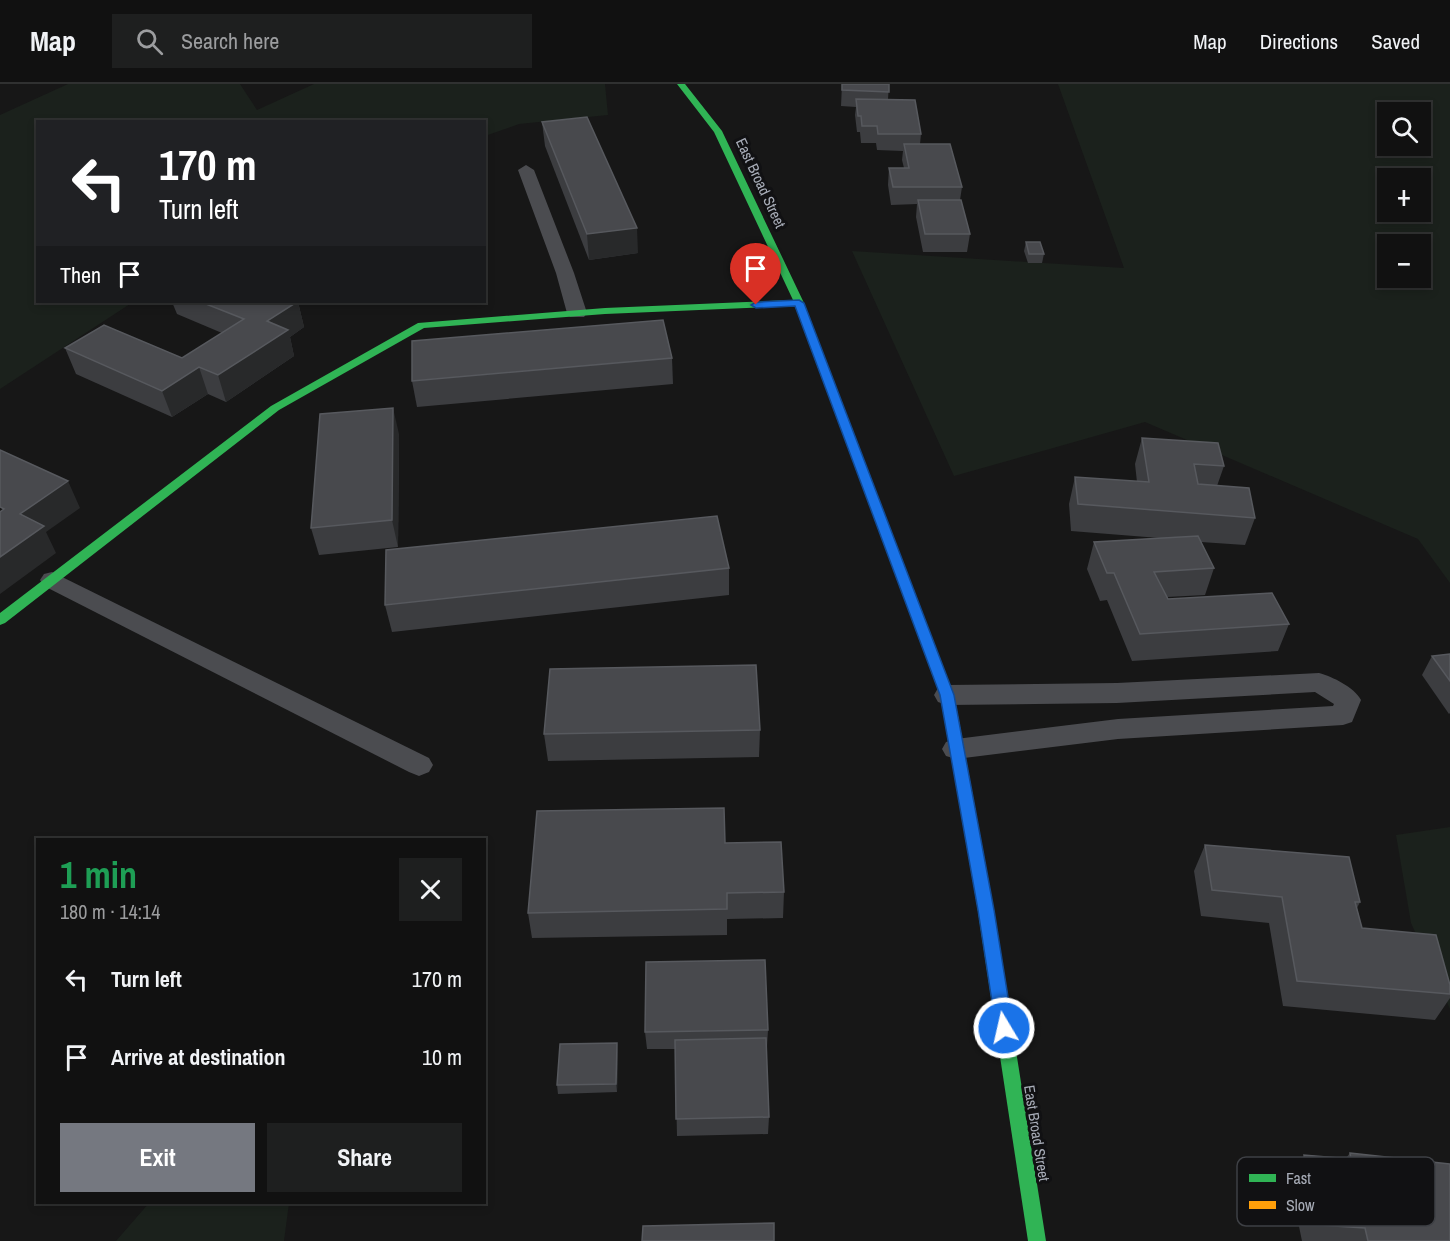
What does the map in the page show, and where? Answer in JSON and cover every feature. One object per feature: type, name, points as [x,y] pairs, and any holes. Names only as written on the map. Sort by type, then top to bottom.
[{"type":"main road","name":"East Broad Street","points":[[681,84],[718,131],[799,303],[947,695],[986,910],[1037,1241]]},
{"type":"main road","points":[[0,620],[275,408],[422,325],[577,313],[799,303]]},
{"type":"lane","points":[[526,170],[565,273],[577,313]]},
{"type":"lane","points":[[52,580],[419,765]]},
{"type":"lane","points":[[947,695],[1117,693],[1319,682],[1348,700],[1343,715],[1118,729],[956,749]]},
{"type":"shaded area","points":[[68,84],[240,84],[257,110],[314,84],[605,84],[608,115],[519,124],[486,136],[486,120],[36,120],[36,303],[131,303],[0,389],[0,115]]},
{"type":"shaded area","points":[[1058,84],[1450,84],[1450,583],[1418,539],[1145,422],[954,476],[852,251],[1124,268]]},
{"type":"shaded area","points":[[1450,827],[1450,1009],[1411,923],[1396,835]]},
{"type":"shaded area","points":[[148,1204],[289,1204],[284,1241],[116,1241]]},
{"type":"building","points":[[842,84],[889,84],[889,92],[842,90]]},
{"type":"building","points":[[856,99],[915,100],[921,134],[878,134],[877,126],[862,126]]},
{"type":"building","points":[[587,117],[637,228],[587,234],[542,122]]},
{"type":"building","points":[[904,144],[950,144],[962,187],[893,187],[889,168],[909,168]]},
{"type":"building","points":[[918,200],[961,200],[970,234],[925,234]]},
{"type":"building","points":[[1026,242],[1040,242],[1044,254],[1029,254]]},
{"type":"building","points":[[204,303],[295,303],[267,321],[288,330],[218,375],[199,367],[162,391],[65,348],[104,325],[182,358],[244,319]]},
{"type":"building","points":[[663,320],[672,358],[412,381],[412,341]]},
{"type":"building","points":[[393,408],[392,520],[311,528],[320,414]]},
{"type":"building","points":[[1142,438],[1218,443],[1224,466],[1194,464],[1198,484],[1249,488],[1255,518],[1078,504],[1075,477],[1149,482]]},
{"type":"building","points":[[0,450],[68,481],[20,514],[44,526],[0,557],[0,512],[4,509],[0,507]]},
{"type":"building","points":[[717,516],[729,568],[385,605],[386,550]]},
{"type":"building","points":[[1198,536],[1214,568],[1154,572],[1168,599],[1272,593],[1289,624],[1140,634],[1114,573],[1107,573],[1094,542]]},
{"type":"building","points":[[1450,654],[1450,681],[1432,656]]},
{"type":"building","points":[[756,665],[760,730],[544,734],[550,669]]},
{"type":"building","points":[[724,808],[725,843],[781,842],[784,892],[727,893],[727,909],[528,913],[537,811]]},
{"type":"building","points":[[1205,845],[1349,857],[1360,902],[1355,902],[1362,928],[1436,935],[1450,985],[1450,994],[1297,981],[1282,897],[1212,890]]},
{"type":"building","points":[[765,960],[768,1030],[645,1032],[646,962]]},
{"type":"building","points":[[766,1038],[769,1117],[676,1119],[675,1040]]},
{"type":"building","points":[[617,1043],[616,1084],[557,1085],[560,1044]]},
{"type":"building","points":[[1350,1153],[1386,1157],[1351,1157]]},
{"type":"building","points":[[1304,1155],[1328,1157],[1304,1157]]},
{"type":"building","points":[[1435,1162],[1450,1164],[1450,1241],[1368,1241],[1365,1228],[1334,1226],[1435,1226]]},
{"type":"building","points":[[774,1223],[774,1241],[642,1241],[643,1226]]},
{"type":"traffic: fast","points":[[681,84],[718,131],[799,303],[947,695],[951,716]]},
{"type":"traffic: fast","points":[[0,620],[275,408],[422,325],[605,311],[799,303]]},
{"type":"traffic: fast","points":[[985,905],[1037,1241]]},
{"type":"traffic: slow","points":[[951,716],[985,905]]},
{"type":"route","points":[[756,305],[799,303],[947,695],[986,910],[1004,1028]]}]
